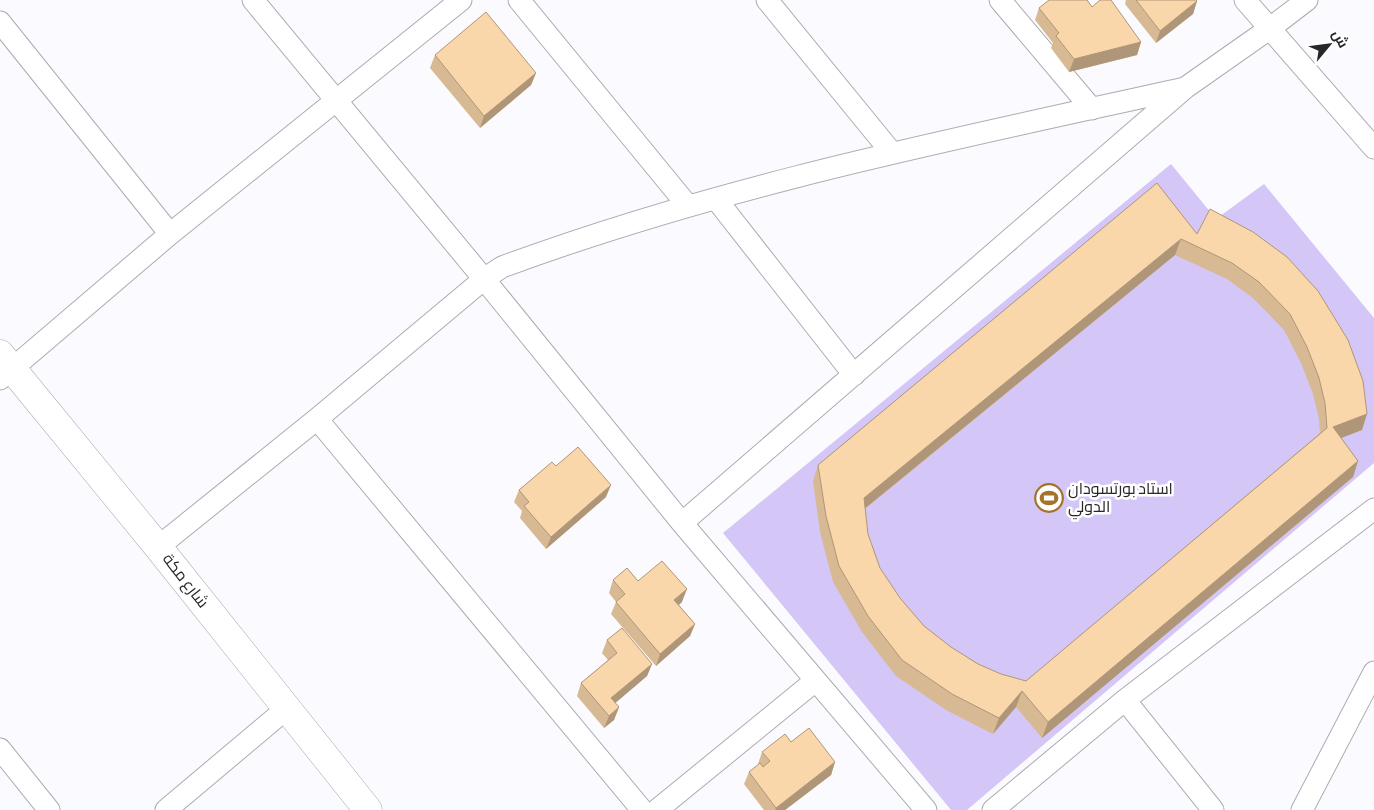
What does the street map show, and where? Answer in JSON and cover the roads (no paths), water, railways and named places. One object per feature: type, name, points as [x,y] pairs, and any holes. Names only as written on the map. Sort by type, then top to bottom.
[{"type":"main road","name":"شارع مكة","points":[[4,367],[158,547],[368,810]]},
{"type":"street","points":[[253,0],[484,279],[682,523],[926,810]]},
{"type":"street","points":[[4,367],[461,0]]},
{"type":"street","points":[[519,0],[688,206]]},
{"type":"street","points":[[766,0],[892,153]]},
{"type":"street","points":[[1000,0],[1092,109]]},
{"type":"street","points":[[1245,0],[1374,148]]},
{"type":"street","points":[[682,523],[1185,88],[1307,0]]},
{"type":"street","points":[[0,22],[170,234]]},
{"type":"street","points":[[158,547],[317,419],[484,279],[502,267],[688,206],[892,153],[1185,88]]},
{"type":"street","points":[[716,199],[854,375]]},
{"type":"street","points":[[317,419],[642,810]]},
{"type":"street","points":[[993,810],[1125,700],[1374,509]]},
{"type":"street","points":[[657,810],[815,681]]},
{"type":"street","points":[[1302,810],[1372,681]]},
{"type":"street","points":[[1125,700],[1213,810]]},
{"type":"street","points":[[166,810],[286,709]]},
{"type":"street","points":[[0,749],[49,810]]},
{"type":"place","name":"استاد بورتسودان الدولي","points":[[1049,498]]}]
